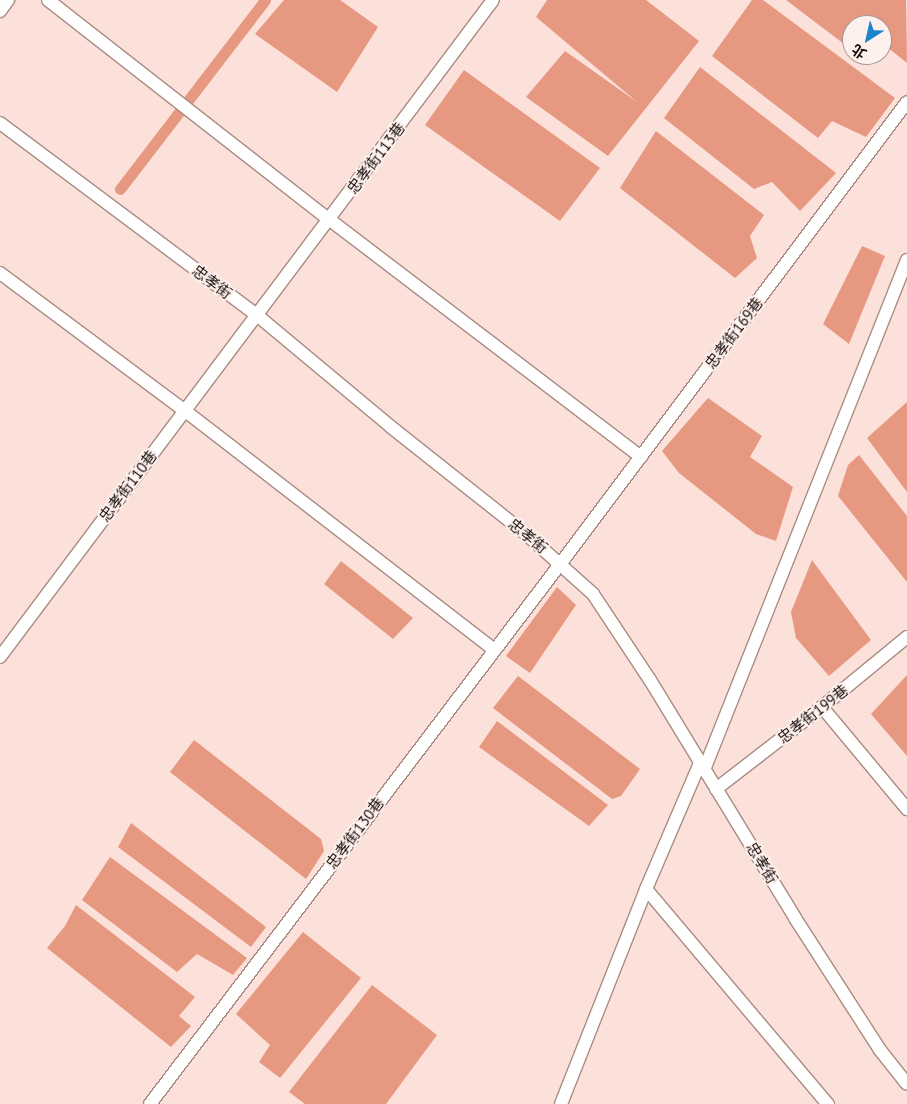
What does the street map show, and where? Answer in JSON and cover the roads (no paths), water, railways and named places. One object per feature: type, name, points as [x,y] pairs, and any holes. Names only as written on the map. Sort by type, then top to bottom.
[{"type":"street","points":[[0,11],[8,0]]},
{"type":"street","points":[[48,0],[330,220],[641,457]]},
{"type":"street","name":"忠孝街113巷","points":[[258,316],[493,0]]},
{"type":"street","name":"忠孝街169巷","points":[[561,563],[907,102]]},
{"type":"street","name":"忠孝街","points":[[0,123],[258,316],[391,427],[561,563],[601,604],[880,1050],[907,1084]]},
{"type":"street","points":[[561,1104],[646,889],[702,766],[907,260]]},
{"type":"street","points":[[0,273],[184,410],[494,650]]},
{"type":"street","name":"忠孝街110巷","points":[[0,657],[184,410],[258,316]]},
{"type":"street","name":"忠孝街130巷","points":[[150,1104],[561,563]]},
{"type":"street","name":"忠孝街199巷","points":[[716,789],[822,707],[907,637]]},
{"type":"street","points":[[822,707],[907,809]]},
{"type":"street","points":[[646,889],[828,1104]]},
{"type":"waterway","points":[[120,189],[265,0]]}]
